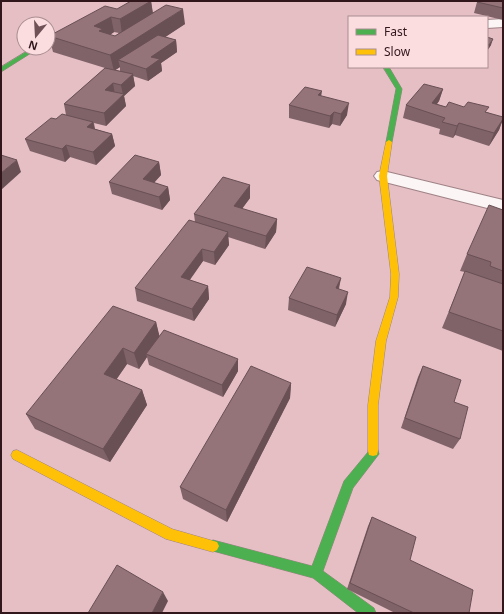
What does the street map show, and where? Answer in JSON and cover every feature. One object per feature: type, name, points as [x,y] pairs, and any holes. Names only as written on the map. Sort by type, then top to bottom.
[{"type":"street","points":[[488,24],[503,23]]},
{"type":"street","points":[[1,70],[23,56]]},
{"type":"street","points":[[316,573],[348,485],[373,454],[373,405],[380,341],[394,297],[395,274],[383,176],[399,89],[387,68]]},
{"type":"street","points":[[383,176],[499,201]]},
{"type":"street","points":[[17,455],[170,535],[316,573],[369,613]]},
{"type":"building","points":[[131,1],[151,1],[120,19],[111,17],[94,26],[103,29],[99,31],[115,36],[166,5],[183,9],[110,55],[56,38],[56,32],[105,6],[117,9]]},
{"type":"building","points":[[503,1],[503,8],[477,2]]},
{"type":"building","points":[[158,35],[176,40],[151,57],[160,59],[146,69],[118,60]]},
{"type":"building","points":[[488,37],[493,39],[488,44]]},
{"type":"building","points":[[105,68],[133,74],[121,85],[113,83],[105,90],[124,94],[104,113],[64,104]]},
{"type":"building","points":[[424,84],[443,89],[432,103],[446,107],[449,102],[464,107],[468,102],[489,107],[485,112],[503,117],[503,119],[494,133],[459,123],[457,126],[442,122],[445,118],[406,105]]},
{"type":"building","points":[[305,87],[322,91],[318,95],[349,103],[341,114],[334,112],[330,116],[289,105]]},
{"type":"building","points":[[62,114],[93,122],[87,127],[112,134],[93,152],[66,145],[62,149],[25,139],[51,118],[56,119]]},
{"type":"building","points":[[1,155],[17,160],[1,173]]},
{"type":"building","points":[[135,155],[159,162],[143,179],[168,187],[159,197],[109,182]]},
{"type":"building","points":[[223,177],[250,185],[234,206],[277,219],[266,236],[194,214]]},
{"type":"building","points":[[489,205],[503,210],[503,271],[490,266],[491,262],[467,254]]},
{"type":"building","points":[[189,220],[228,232],[214,252],[202,249],[181,277],[208,286],[192,309],[135,288]]},
{"type":"building","points":[[307,267],[341,278],[336,288],[348,292],[337,315],[289,298]]},
{"type":"building","points":[[465,271],[503,284],[503,331],[449,312]]},
{"type":"building","points":[[113,306],[156,322],[134,353],[123,348],[104,374],[142,390],[103,449],[26,414]]},
{"type":"building","points":[[164,330],[238,359],[222,385],[146,354]]},
{"type":"building","points":[[251,366],[291,383],[226,510],[180,487]]},
{"type":"building","points":[[423,366],[461,380],[454,402],[468,407],[460,439],[405,418]]},
{"type":"building","points":[[372,517],[416,537],[410,560],[473,590],[469,613],[414,613],[350,583]]},
{"type":"building","points":[[117,565],[163,592],[152,613],[88,613]]},
{"type":"traffic: fast","points":[[1,70],[23,56]]},
{"type":"traffic: fast","points":[[387,68],[399,89],[389,142]]},
{"type":"traffic: fast","points":[[369,613],[316,573],[348,485],[373,454],[373,451]]},
{"type":"traffic: fast","points":[[213,546],[316,573]]},
{"type":"traffic: slow","points":[[373,451],[373,405],[381,341],[394,297],[395,274],[383,176],[389,142]]},
{"type":"traffic: slow","points":[[17,455],[170,535],[213,546]]}]
